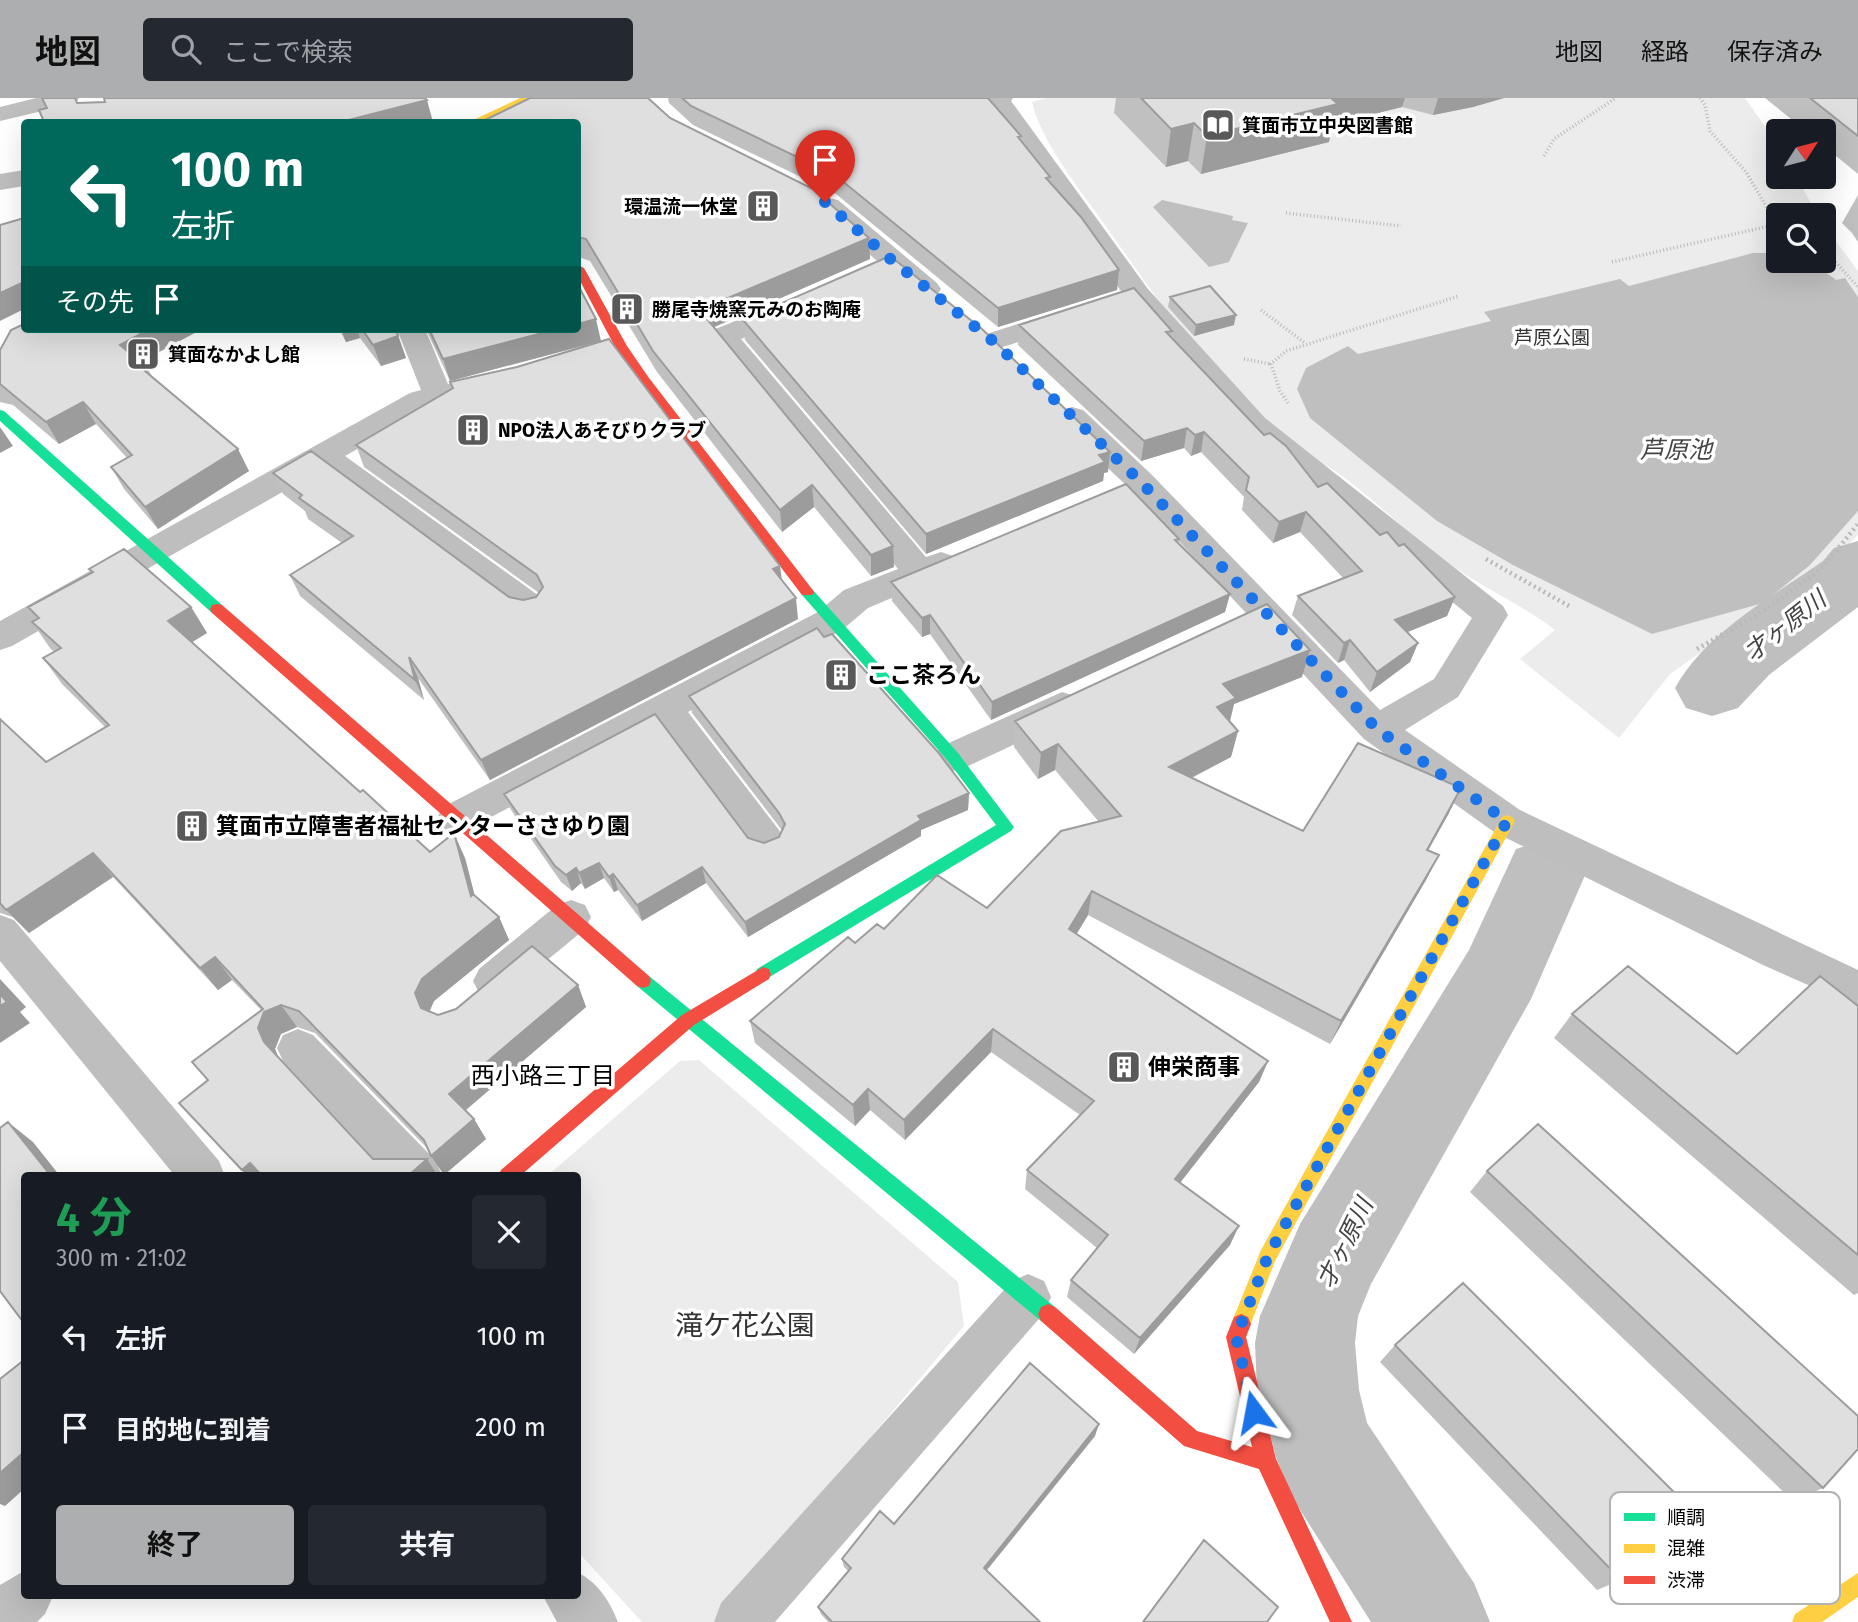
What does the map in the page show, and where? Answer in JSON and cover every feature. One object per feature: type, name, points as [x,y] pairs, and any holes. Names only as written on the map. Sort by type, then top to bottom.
[{"type":"street","points":[[0,114],[67,98]]},
{"type":"street","points":[[481,119],[528,98]]},
{"type":"street","points":[[1001,98],[999,101],[1116,302],[1254,425],[1491,615],[1446,688],[1377,729]]},
{"type":"street","points":[[0,182],[21,178]]},
{"type":"street","points":[[801,190],[825,202],[881,268],[983,334],[1116,302]]},
{"type":"street","points":[[512,1172],[688,1020],[1006,827],[953,758],[830,621],[609,350],[581,276]]},
{"type":"street","points":[[821,294],[723,336],[920,573]]},
{"type":"street","points":[[413,333],[438,396]]},
{"type":"street","points":[[0,637],[150,550],[421,400],[524,375]]},
{"type":"street","points":[[1052,397],[1140,481],[1377,729],[1507,821],[1777,953],[1858,989]]},
{"type":"street","points":[[0,414],[150,550],[688,1020],[1028,1297],[1191,1440],[1266,1461]]},
{"type":"street","points":[[322,455],[530,607]]},
{"type":"street","points":[[1104,496],[1140,481]]},
{"type":"street","points":[[456,818],[830,621],[856,600],[969,552]]},
{"type":"street","points":[[1228,629],[1266,611]]},
{"type":"street","points":[[953,758],[1091,693]]},
{"type":"street","points":[[665,708],[766,841]]},
{"type":"street","points":[[1341,1622],[1266,1461],[1236,1337],[1268,1256],[1507,821]]},
{"type":"street","points":[[461,1008],[571,917]]},
{"type":"street","points":[[3,940],[200,1172]]},
{"type":"street","points":[[298,1048],[416,1172]]},
{"type":"street","points":[[748,1619],[1028,1297]]},
{"type":"street","points":[[1840,1596],[1858,1584]]},
{"type":"street","points":[[0,1620],[24,1599]]},
{"type":"street","points":[[572,1599],[592,1622]]},
{"type":"street","points":[[1802,1622],[1829,1604]]},
{"type":"path","points":[[1544,156],[1554,139],[1616,98]]},
{"type":"path","points":[[1700,98],[1705,104],[1710,131],[1746,172],[1766,205]]},
{"type":"path","points":[[1286,213],[1401,226]]},
{"type":"path","points":[[1612,262],[1766,226]]},
{"type":"path","points":[[1836,262],[1858,287]]},
{"type":"path","points":[[1292,409],[1280,391],[1271,364],[1286,351],[1459,296]]},
{"type":"path","points":[[1261,310],[1305,343]]},
{"type":"path","points":[[1697,649],[1765,610],[1821,569],[1858,524]]},
{"type":"path","points":[[1486,559],[1569,606]]},
{"type":"green space","name":"芦原公園","points":[[1046,98],[1745,98],[1766,128],[1766,189],[1803,189],[1811,203],[1766,203],[1766,273],[1836,273],[1836,241],[1858,271],[1858,535],[1813,580],[1670,674],[1619,738],[1520,659],[1555,630],[1447,562],[1349,481],[1290,443],[1263,420],[1213,369],[1146,283],[1074,182],[1044,133],[1032,102]]},
{"type":"green space","name":"滝ケ花公園","points":[[699,1060],[958,1282],[964,1326],[716,1622],[642,1622],[581,1555],[581,1172],[552,1172],[680,1061]]},
{"type":"water","points":[[1162,200],[1233,216],[1232,220],[1248,223],[1229,262],[1209,267],[1153,207]]},
{"type":"water","name":"芦原池","points":[[1753,253],[1766,253],[1766,273],[1826,273],[1836,280],[1845,278],[1858,297],[1858,511],[1810,565],[1763,603],[1652,634],[1513,565],[1437,521],[1310,418],[1297,389],[1306,368],[1348,346],[1358,354],[1491,321],[1484,312],[1620,279],[1629,286]]},
{"type":"building","points":[[42,98],[75,98],[77,103],[105,102],[104,98],[427,100],[353,119],[43,119],[39,110],[47,108]]},
{"type":"building","points":[[530,98],[648,98],[670,118],[813,189],[869,238],[709,306],[703,314],[893,546],[871,555],[812,485],[780,510],[653,351],[586,239],[581,238],[581,119],[487,119]]},
{"type":"building","points":[[682,98],[988,98],[1021,136],[1018,137],[1050,177],[1046,178],[1081,217],[1119,270],[998,308],[835,175],[691,106]]},
{"type":"building","points":[[1141,98],[1331,98],[1338,104],[1207,136],[1194,123],[1171,129]]},
{"type":"building","points":[[1810,98],[1858,98],[1858,136]]},
{"type":"building","points":[[21,219],[21,283],[0,293],[0,225]]},
{"type":"building","points":[[890,256],[982,329],[1110,452],[1099,455],[1105,462],[926,534],[743,320]]},
{"type":"building","points":[[1210,286],[1236,315],[1196,325],[1170,297]]},
{"type":"building","points":[[1134,288],[1172,331],[1166,332],[1264,435],[1270,433],[1286,446],[1318,487],[1327,483],[1380,535],[1387,532],[1399,546],[1404,544],[1455,597],[1395,620],[1418,643],[1377,672],[1350,640],[1344,643],[1298,596],[1362,571],[1306,512],[1279,522],[1246,490],[1249,477],[1204,432],[1195,435],[1187,428],[1144,441],[1019,325]]},
{"type":"building","points":[[581,291],[596,319],[581,323]]},
{"type":"building","points":[[21,325],[21,333],[142,333],[120,345],[148,369],[145,371],[238,449],[145,507],[111,467],[132,455],[83,402],[46,422],[0,384],[0,350],[11,330]]},
{"type":"building","points":[[365,333],[397,333],[398,336],[373,345]]},
{"type":"building","points":[[431,333],[543,333],[443,359]]},
{"type":"building","points":[[609,339],[780,566],[773,569],[796,598],[481,760],[409,657],[415,680],[290,575],[353,536],[299,498],[302,495],[273,473],[311,451],[509,597],[523,600],[536,597],[543,587],[537,575],[356,445],[453,388],[450,382],[517,367]]},
{"type":"building","points":[[1126,484],[1179,539],[1175,540],[1230,594],[992,702],[930,615],[922,618],[891,582]]},
{"type":"building","points":[[124,549],[191,607],[168,621],[360,792],[363,790],[430,852],[454,833],[471,896],[473,894],[499,917],[422,979],[415,993],[421,1008],[438,1015],[456,1009],[532,946],[578,985],[449,1094],[474,1119],[431,1156],[424,1140],[299,1011],[281,1005],[264,1012],[258,1028],[264,1042],[373,1159],[427,1159],[412,1172],[258,1172],[250,1163],[242,1170],[179,1103],[208,1080],[192,1062],[263,1009],[215,957],[200,968],[93,853],[6,910],[0,903],[0,719],[46,762],[109,725],[43,658],[61,648],[32,622],[39,618],[28,607],[93,572],[89,569]]},
{"type":"building","points":[[1267,604],[1310,650],[1223,684],[1236,698],[1217,707],[1238,731],[1169,767],[1303,831],[1358,743],[1461,788],[1427,850],[1439,855],[1341,1021],[1092,891],[1069,929],[1268,1061],[1175,1179],[1239,1226],[1140,1338],[1071,1280],[1108,1235],[1027,1170],[1094,1101],[993,1029],[904,1120],[868,1089],[853,1105],[750,1021],[848,937],[855,943],[877,924],[884,929],[937,875],[987,908],[1061,831],[1121,816],[1058,744],[1041,753],[1015,721]]},
{"type":"building","points":[[817,628],[824,637],[832,634],[937,751],[969,793],[918,816],[921,820],[745,922],[702,867],[637,905],[613,874],[609,877],[599,863],[579,873],[576,868],[566,875],[555,866],[504,794],[655,714],[748,838],[764,843],[779,837],[785,824],[779,813],[689,696]]},
{"type":"building","points":[[1628,966],[1737,1054],[1820,976],[1858,1006],[1858,1255],[1572,1014]]},
{"type":"building","points":[[0,994],[7,1002],[0,1006]]},
{"type":"building","points":[[8,1122],[48,1172],[21,1172],[21,1319],[0,1291],[0,1128]]},
{"type":"building","points":[[1538,1124],[1858,1416],[1858,1449],[1823,1488],[1487,1171]]},
{"type":"building","points":[[1463,1283],[1674,1492],[1610,1492],[1610,1569],[1395,1345]]},
{"type":"building","points":[[21,1362],[21,1455],[0,1473],[0,1379]]},
{"type":"building","points":[[1030,1363],[1099,1424],[984,1568],[1040,1622],[832,1622],[818,1607],[851,1568],[842,1559],[880,1511],[894,1524]]},
{"type":"building","points":[[1204,1540],[1278,1607],[1267,1622],[1143,1622]]},
{"type":"waterway","name":"才ヶ原川","points":[[1712,688],[1743,656],[1848,578],[1858,565]]},
{"type":"waterway","name":"才ヶ原川","points":[[1435,1622],[1329,1460],[1308,1390],[1305,1343],[1309,1316],[1334,1257],[1359,1210],[1501,973],[1545,873]]},
{"type":"traffic: fast","points":[[0,414],[217,609]]},
{"type":"traffic: fast","points":[[763,974],[1006,827],[953,757],[807,592]]},
{"type":"traffic: fast","points":[[643,981],[1048,1314]]},
{"type":"traffic: slow","points":[[481,119],[528,98]]},
{"type":"traffic: slow","points":[[1241,1324],[1268,1256],[1507,821]]},
{"type":"traffic: slow","points":[[1840,1596],[1858,1584]]},
{"type":"traffic: slow","points":[[1803,1622],[1829,1604]]},
{"type":"traffic: jam","points":[[581,274],[621,347],[645,381],[807,592]]},
{"type":"traffic: jam","points":[[217,609],[643,981]]},
{"type":"traffic: jam","points":[[512,1172],[688,1020],[763,974]]},
{"type":"traffic: jam","points":[[1048,1314],[1191,1439],[1266,1461]]},
{"type":"traffic: jam","points":[[1241,1324],[1236,1337],[1266,1461],[1341,1622]]},
{"type":"place","name":"箕面市立中央図書館","points":[[1218,125]]},
{"type":"place","name":"環温流一休堂","points":[[763,206]]},
{"type":"place","name":"勝尾寺焼窯元みのお陶庵","points":[[627,309]]},
{"type":"place","name":"箕面なかよし館","points":[[143,354]]},
{"type":"place","name":"NPO法人あそびりクラブ","points":[[473,430]]},
{"type":"place","name":"ここ茶ろん","points":[[841,675]]},
{"type":"place","name":"箕面市立障害者福祉センターささゆり園","points":[[192,826]]},
{"type":"place","name":"伸栄商事","points":[[1124,1067]]},
{"type":"district","name":"西小路三丁目","points":[[543,1076]]},
{"type":"route","points":[[825,202],[894,262],[993,341],[1140,481],[1377,729],[1507,821],[1268,1256],[1236,1337],[1254,1412]]}]
